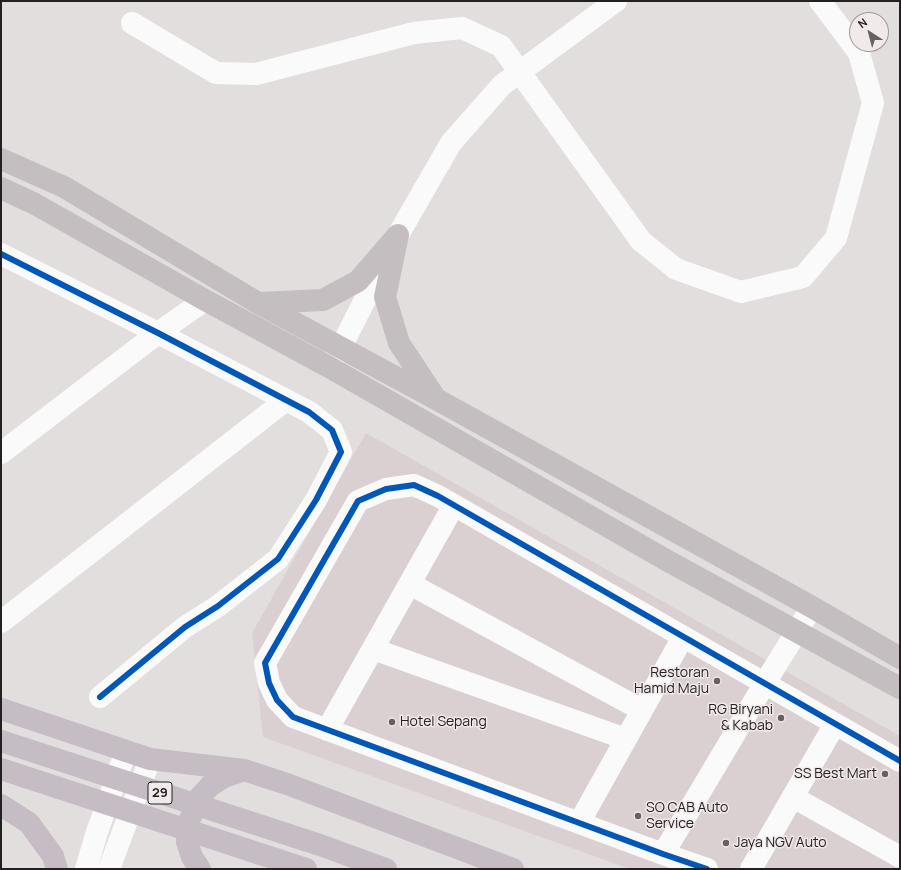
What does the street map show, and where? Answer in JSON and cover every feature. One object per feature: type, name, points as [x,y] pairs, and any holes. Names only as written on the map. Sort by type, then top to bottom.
[{"type":"highway","points":[[1,709],[150,759],[244,770],[287,784],[513,869]]},
{"type":"highway","name":"29","points":[[1,741],[320,845],[386,869]]},
{"type":"highway","name":"29","points":[[1,769],[306,869]]},
{"type":"highway","points":[[200,869],[192,856],[187,842],[188,824],[198,799],[210,786],[224,777],[244,770]]},
{"type":"highway","points":[[1,805],[29,823],[53,856],[57,869]]},
{"type":"main road","points":[[1,159],[64,187],[258,303],[436,399],[812,607],[900,658]]},
{"type":"main road","points":[[1,188],[35,204],[205,300],[329,367],[668,561],[900,688]]},
{"type":"main road","points":[[258,303],[323,300],[358,281],[398,235]]},
{"type":"main road","points":[[398,235],[385,297],[399,343],[436,399]]},
{"type":"street","points":[[329,367],[341,347],[398,235],[451,143],[502,85],[616,1]]},
{"type":"street","points":[[132,23],[216,73],[256,74],[414,33],[462,28],[501,46],[641,241],[676,269],[741,292],[804,277],[836,238],[873,103],[859,53],[820,1]]},
{"type":"street","points":[[1,254],[158,333],[309,412],[332,430],[341,452],[316,500],[278,559],[218,606],[185,627],[100,697]]},
{"type":"street","points":[[1,452],[158,333],[205,300]]},
{"type":"street","points":[[1,622],[286,400]]},
{"type":"street","points":[[707,869],[293,717],[277,700],[269,683],[265,663],[358,501],[386,489],[414,485],[438,496],[900,761]]},
{"type":"street","points":[[327,730],[454,505]]},
{"type":"street","points":[[410,584],[642,710]]},
{"type":"street","points":[[663,854],[812,607]]},
{"type":"street","points":[[580,823],[683,637]]},
{"type":"street","points":[[373,649],[626,739]]},
{"type":"street","points":[[751,869],[835,724]]},
{"type":"street","points":[[86,869],[97,832],[126,751]]},
{"type":"street","points":[[109,869],[150,759]]},
{"type":"street","points":[[793,797],[900,857]]},
{"type":"shaded area","points":[[366,433],[900,736],[900,869],[630,869],[263,737],[252,633]]},
{"type":"cycle path","points":[[1,254],[158,333],[309,412],[332,430],[341,452],[316,500],[278,559],[218,606],[185,627],[100,697]]},
{"type":"cycle path","points":[[707,869],[293,717],[277,700],[269,683],[265,663],[358,501],[386,489],[414,485],[438,496],[900,761]]},
{"type":"place","name":"Restoran Hamid Maju","points":[[717,681]]},
{"type":"place","name":"RG Biryani & Kabab","points":[[781,718]]},
{"type":"place","name":"Hotel Sepang","points":[[392,722]]},
{"type":"place","name":"SS Best Mart","points":[[885,774]]},
{"type":"place","name":"SO CAB Auto Service","points":[[638,816]]},
{"type":"place","name":"Jaya NGV Auto","points":[[726,843]]}]
